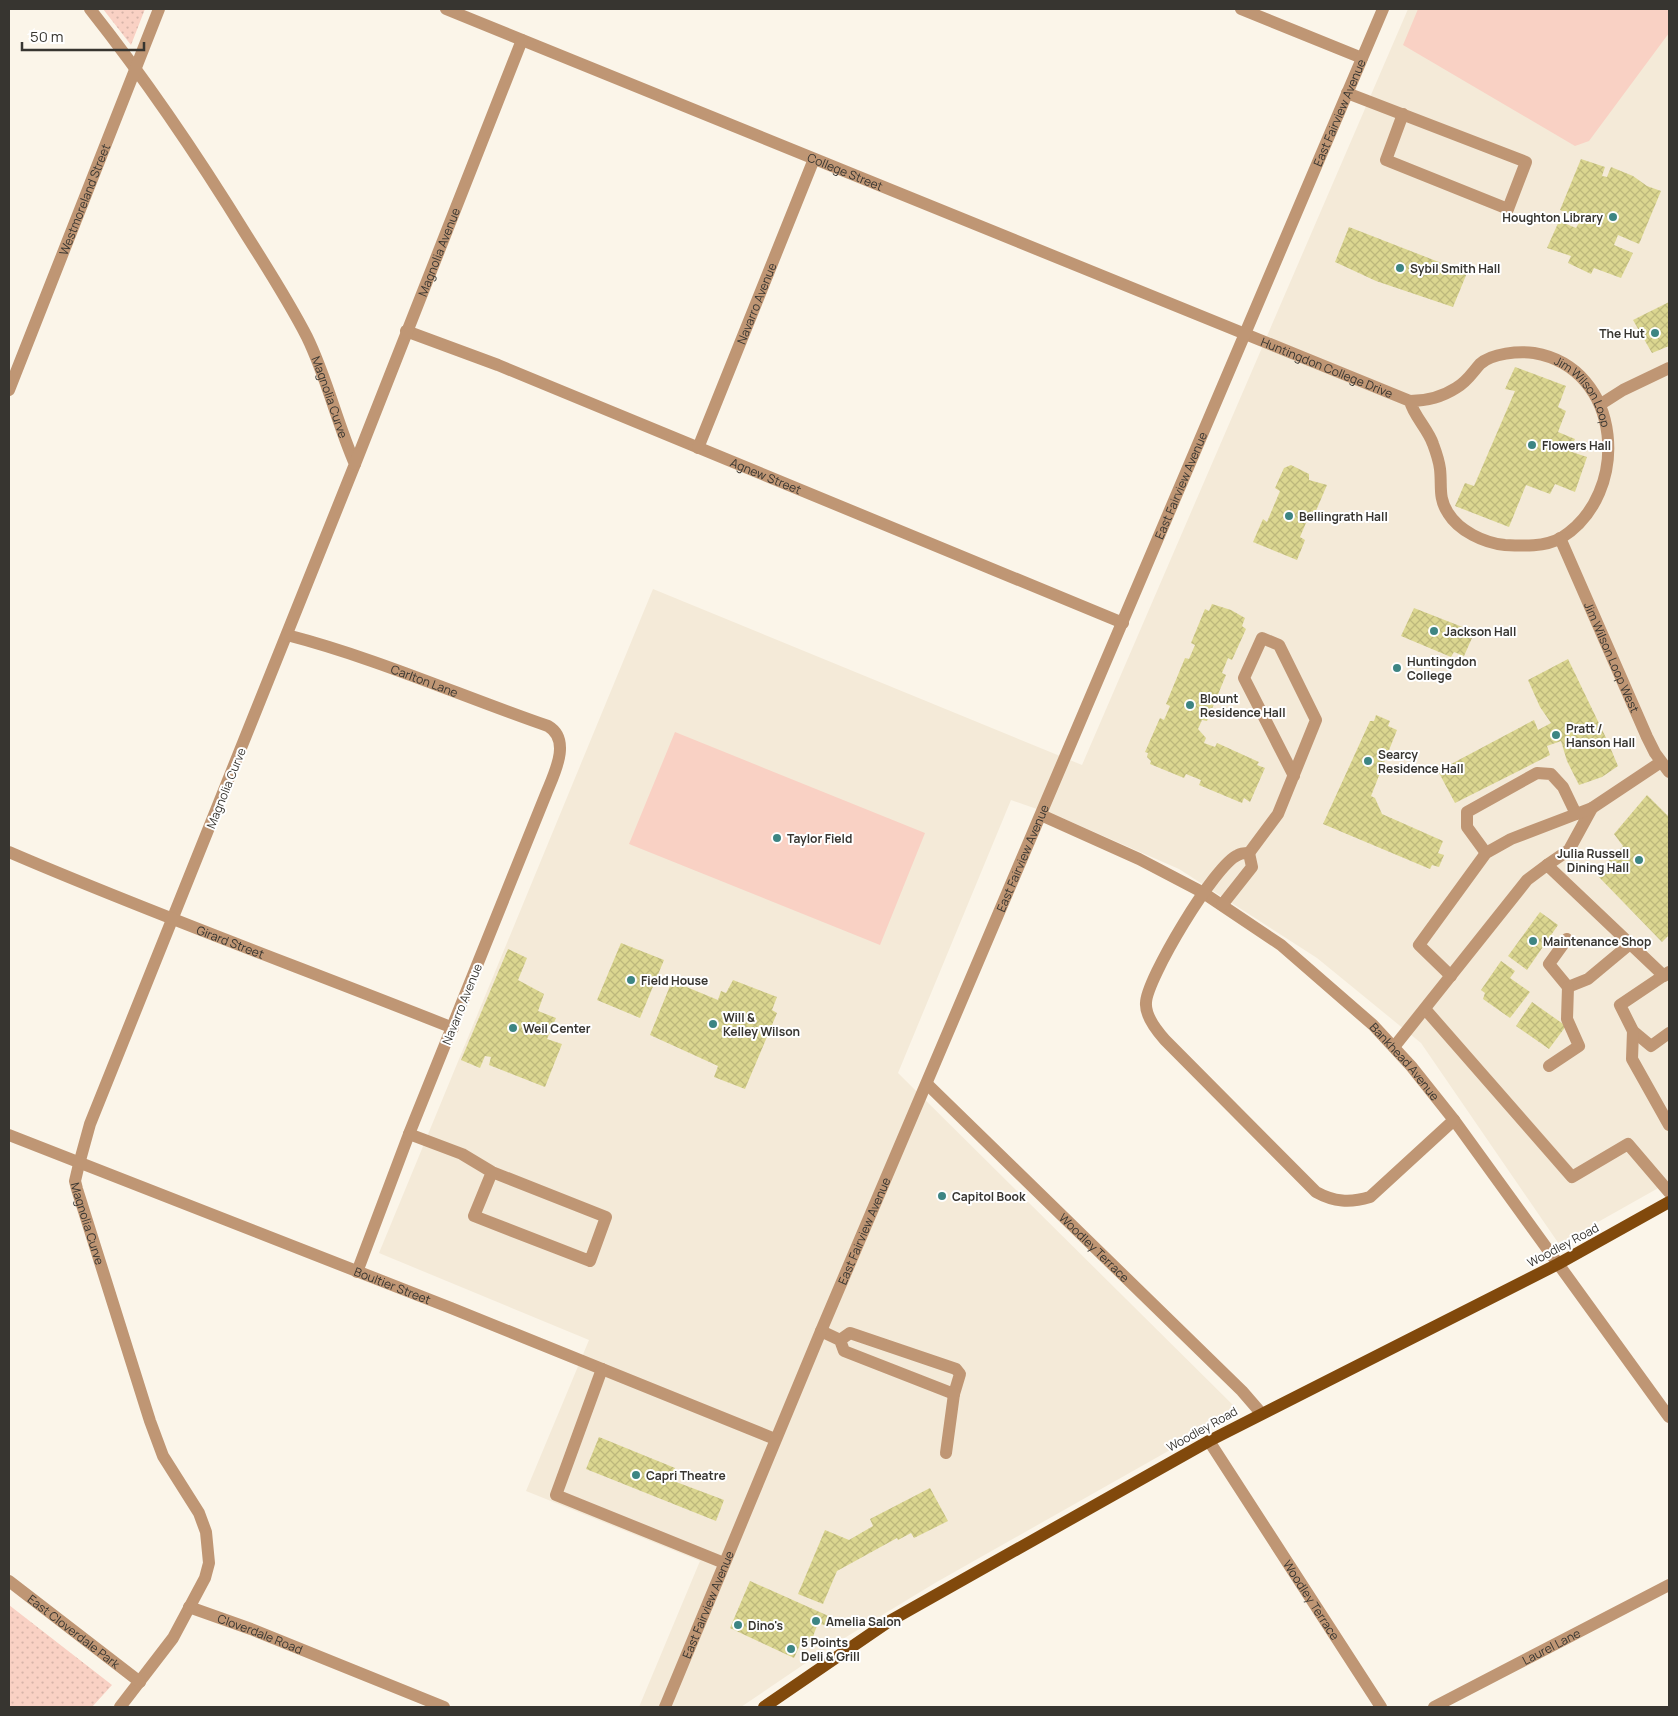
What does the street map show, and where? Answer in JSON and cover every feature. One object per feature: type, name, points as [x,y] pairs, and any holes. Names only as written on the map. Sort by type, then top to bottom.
[{"type":"main road","name":"Woodley Road","points":[[764,1707],[888,1622],[1209,1441],[1558,1264],[1669,1202]]},
{"type":"street","name":"Magnolia Curve","points":[[90,9],[135,69],[231,209],[290,306],[322,372],[340,430],[355,464],[90,1124],[76,1181],[150,1421],[163,1456],[196,1506],[206,1532],[208,1563],[205,1578],[189,1607]]},
{"type":"street","name":"Westmoreland Street","points":[[9,390],[159,9]]},
{"type":"street","name":"College Street","points":[[446,9],[1245,335]]},
{"type":"street","points":[[1241,9],[1362,58]]},
{"type":"street","name":"East Fairview Avenue","points":[[665,1707],[775,1439],[1382,9]]},
{"type":"street","name":"Magnolia Avenue","points":[[355,464],[522,40]]},
{"type":"street","points":[[1347,93],[1403,114],[1526,162],[1508,209],[1386,160],[1403,114]]},
{"type":"street","name":"Navarro Avenue","points":[[698,448],[814,159]]},
{"type":"street","name":"Agnew Street","points":[[406,331],[498,365],[1123,623]]},
{"type":"street","name":"Huntingdon College Drive","points":[[1245,335],[1410,401]]},
{"type":"street","name":"Jim Wilson Loop","points":[[1515,352],[1532,353],[1564,363],[1588,385],[1601,404],[1608,442],[1604,478],[1588,511],[1560,538],[1542,544],[1522,546],[1500,544],[1479,538],[1457,524],[1442,502],[1437,455],[1423,422],[1410,401],[1434,398],[1446,394],[1466,381],[1481,363],[1515,352]]},
{"type":"street","points":[[1601,404],[1623,390],[1669,368]]},
{"type":"street","name":"Jim Wilson Loop West","points":[[1560,538],[1647,737],[1669,772]]},
{"type":"street","name":"Carlton Lane","points":[[287,635],[378,663],[475,701],[548,726],[558,734]]},
{"type":"street","points":[[1294,776],[1244,678],[1262,638],[1279,645],[1316,720],[1294,776],[1278,814],[1249,853],[1237,855],[1202,892],[1149,986],[1146,1006],[1155,1027],[1165,1040],[1316,1192],[1328,1199],[1356,1201],[1370,1196],[1454,1120]]},
{"type":"street","name":"Navarro Avenue","points":[[357,1272],[409,1134],[546,794],[560,750],[558,734]]},
{"type":"street","points":[[1451,976],[1419,945],[1486,853],[1511,839],[1592,808],[1661,762]]},
{"type":"street","points":[[1486,853],[1467,827],[1467,812],[1537,773],[1551,774],[1557,780],[1563,787],[1576,814]]},
{"type":"street","points":[[1394,1047],[1527,880],[1570,850],[1592,808]]},
{"type":"street","name":"Bankhead Avenue","points":[[1041,816],[1139,859],[1202,892],[1254,925],[1311,969],[1366,1019],[1394,1047],[1454,1120],[1669,1417]]},
{"type":"street","name":"Girard Street","points":[[9,852],[172,920],[260,952],[452,1028]]},
{"type":"street","points":[[1222,905],[1252,868],[1249,853]]},
{"type":"street","points":[[1547,865],[1630,944],[1666,974],[1620,1005],[1633,1031],[1651,1046],[1669,1033]]},
{"type":"street","points":[[1549,1066],[1579,1046],[1567,1019],[1568,987],[1549,964],[1567,940]]},
{"type":"street","points":[[1568,987],[1588,979],[1630,944]]},
{"type":"street","points":[[1425,1008],[1572,1177],[1628,1144],[1669,1192]]},
{"type":"street","points":[[1633,1031],[1632,1060],[1669,1125]]},
{"type":"street","name":"Woodley Terrace","points":[[927,1084],[1242,1392],[1261,1413]]},
{"type":"street","points":[[409,1134],[462,1154],[492,1172],[606,1218],[590,1261],[474,1216],[492,1172]]},
{"type":"street","name":"Boultier Street","points":[[9,1135],[775,1439]]},
{"type":"street","points":[[821,1331],[840,1340],[844,1351],[954,1394]]},
{"type":"street","points":[[840,1340],[850,1333],[956,1369],[960,1374],[954,1394],[946,1453]]},
{"type":"street","points":[[602,1369],[556,1495],[724,1563]]},
{"type":"street","name":"Woodley Terrace","points":[[1209,1441],[1381,1707]]},
{"type":"street","name":"East Cloverdale Park","points":[[9,1581],[140,1682]]},
{"type":"street","name":"Laurel Lane","points":[[1434,1707],[1669,1585]]},
{"type":"street","points":[[120,1707],[172,1638],[189,1607]]},
{"type":"street","name":"Cloverdale Road","points":[[189,1607],[444,1707]]},
{"type":"shaded area","points":[[103,9],[145,9],[131,45]]},
{"type":"shaded area","name":"Huntingdon College","points":[[1408,9],[1669,9],[1669,1182],[1559,1244],[1421,1043],[1317,958],[1179,869],[1060,817],[1011,800],[898,1073],[1239,1411],[935,1583],[828,1648],[741,1707],[639,1707],[700,1561],[526,1491],[589,1340],[379,1253],[653,589],[1082,765]]},
{"type":"shaded area","points":[[1418,9],[1669,9],[1669,33],[1589,141],[1575,146],[1403,45]]},
{"type":"shaded area","name":"Taylor Field","points":[[675,732],[925,833],[880,945],[629,844]]},
{"type":"shaded area","points":[[9,1605],[112,1685],[92,1707],[9,1707]]},
{"type":"building","name":"Houghton Library","points":[[1581,159],[1605,167],[1602,176],[1607,177],[1611,167],[1633,176],[1647,186],[1661,191],[1639,244],[1618,235],[1614,245],[1633,253],[1621,278],[1594,268],[1591,274],[1568,263],[1571,256],[1547,248],[1559,221],[1576,228],[1581,219],[1560,210]]},
{"type":"building","name":"Sybil Smith Hall","points":[[1349,227],[1467,273],[1453,307],[1376,281],[1335,262]]},
{"type":"building","name":"The Hut","points":[[1669,302],[1669,346],[1652,353],[1633,320]]},
{"type":"building","name":"Flowers Hall","points":[[1515,367],[1566,386],[1558,407],[1566,411],[1558,432],[1575,439],[1569,451],[1587,457],[1575,492],[1555,484],[1550,494],[1526,485],[1509,527],[1455,506],[1465,483],[1474,486],[1515,391],[1505,389]]},
{"type":"building","name":"Bellingrath Hall","points":[[1291,465],[1309,474],[1309,480],[1327,485],[1315,513],[1311,511],[1300,537],[1305,540],[1297,560],[1253,542],[1263,519],[1267,522],[1280,491],[1275,488],[1284,468]]},
{"type":"building","name":"Blount Residence Hall","points":[[1212,604],[1231,610],[1245,618],[1242,626],[1246,629],[1232,660],[1228,658],[1222,673],[1226,675],[1207,721],[1202,720],[1198,729],[1206,738],[1204,743],[1215,747],[1217,743],[1259,762],[1257,765],[1265,768],[1250,802],[1244,798],[1242,803],[1199,785],[1201,780],[1186,774],[1184,778],[1150,764],[1151,761],[1147,757],[1148,753],[1145,752],[1160,718],[1164,720],[1170,706],[1166,704],[1185,658],[1189,659],[1195,645],[1191,643],[1205,609],[1209,611]]},
{"type":"building","name":"Jackson Hall","points":[[1414,608],[1465,628],[1462,633],[1472,638],[1464,656],[1454,652],[1451,657],[1401,636]]},
{"type":"building","name":"Pratt / Hanson Hall","points":[[1568,659],[1618,766],[1602,777],[1579,785],[1567,761],[1561,741],[1547,746],[1550,755],[1455,803],[1438,771],[1534,720],[1538,730],[1551,723],[1540,707],[1528,680]]},
{"type":"building","name":"Searcy Residence Hall","points":[[1376,715],[1390,721],[1388,726],[1397,730],[1371,796],[1375,798],[1382,814],[1443,841],[1438,853],[1444,855],[1439,867],[1432,865],[1430,869],[1323,824],[1370,721],[1374,721]]},
{"type":"building","name":"Julia Russell Dining Hall","points":[[1647,795],[1669,817],[1669,935],[1662,942],[1596,874],[1623,846],[1614,834]]},
{"type":"building","name":"Maintenance Shop","points":[[1540,912],[1558,925],[1527,970],[1508,956]]},
{"type":"building","name":"Field House","points":[[621,943],[664,960],[640,1018],[597,1000]]},
{"type":"building","name":"Weil Center","points":[[508,949],[527,958],[518,980],[544,994],[538,1011],[556,1018],[547,1039],[562,1044],[545,1087],[489,1065],[491,1057],[485,1056],[480,1068],[461,1060]]},
{"type":"building","points":[[1501,961],[1515,971],[1510,978],[1530,992],[1510,1018],[1483,999],[1485,993],[1481,990]]},
{"type":"building","name":"Will & Kelley Wilson","points":[[733,980],[777,997],[772,1010],[777,1013],[745,1089],[714,1077],[718,1066],[650,1035],[672,981],[718,1000],[721,991],[726,993]]},
{"type":"building","points":[[1532,1002],[1566,1026],[1549,1049],[1516,1026]]},
{"type":"building","name":"Capri Theatre","points":[[599,1437],[675,1468],[671,1480],[724,1500],[716,1521],[586,1469]]},
{"type":"building","points":[[930,1488],[948,1521],[914,1538],[911,1533],[898,1540],[897,1538],[837,1571],[823,1604],[798,1594],[825,1530],[849,1540],[873,1526],[870,1519]]},
{"type":"building","points":[[750,1581],[833,1618],[829,1627],[818,1623],[811,1642],[803,1638],[794,1658],[730,1628]]},
{"type":"place","name":"Houghton Library","points":[[1613,217]]},
{"type":"place","name":"Sybil Smith Hall","points":[[1400,268]]},
{"type":"place","name":"The Hut","points":[[1655,333]]},
{"type":"place","name":"Flowers Hall","points":[[1532,445]]},
{"type":"place","name":"Bellingrath Hall","points":[[1289,516]]},
{"type":"place","name":"Jackson Hall","points":[[1434,631]]},
{"type":"place","name":"Huntingdon College","points":[[1397,668]]},
{"type":"place","name":"Blount Residence Hall","points":[[1190,705]]},
{"type":"place","name":"Pratt / Hanson Hall","points":[[1556,735]]},
{"type":"place","name":"Searcy Residence Hall","points":[[1368,761]]},
{"type":"place","name":"Taylor Field","points":[[777,838]]},
{"type":"place","name":"Julia Russell Dining Hall","points":[[1639,860]]},
{"type":"place","name":"Maintenance Shop","points":[[1533,941]]},
{"type":"place","name":"Field House","points":[[631,980]]},
{"type":"place","name":"Will & Kelley Wilson","points":[[713,1024]]},
{"type":"place","name":"Weil Center","points":[[513,1028]]},
{"type":"place","name":"Capitol Book","points":[[942,1196]]},
{"type":"place","name":"Capri Theatre","points":[[636,1475]]},
{"type":"place","name":"Amelia Salon","points":[[816,1621]]},
{"type":"place","name":"Dino's","points":[[738,1625]]},
{"type":"place","name":"5 Points Deli & Grill","points":[[791,1649]]}]
